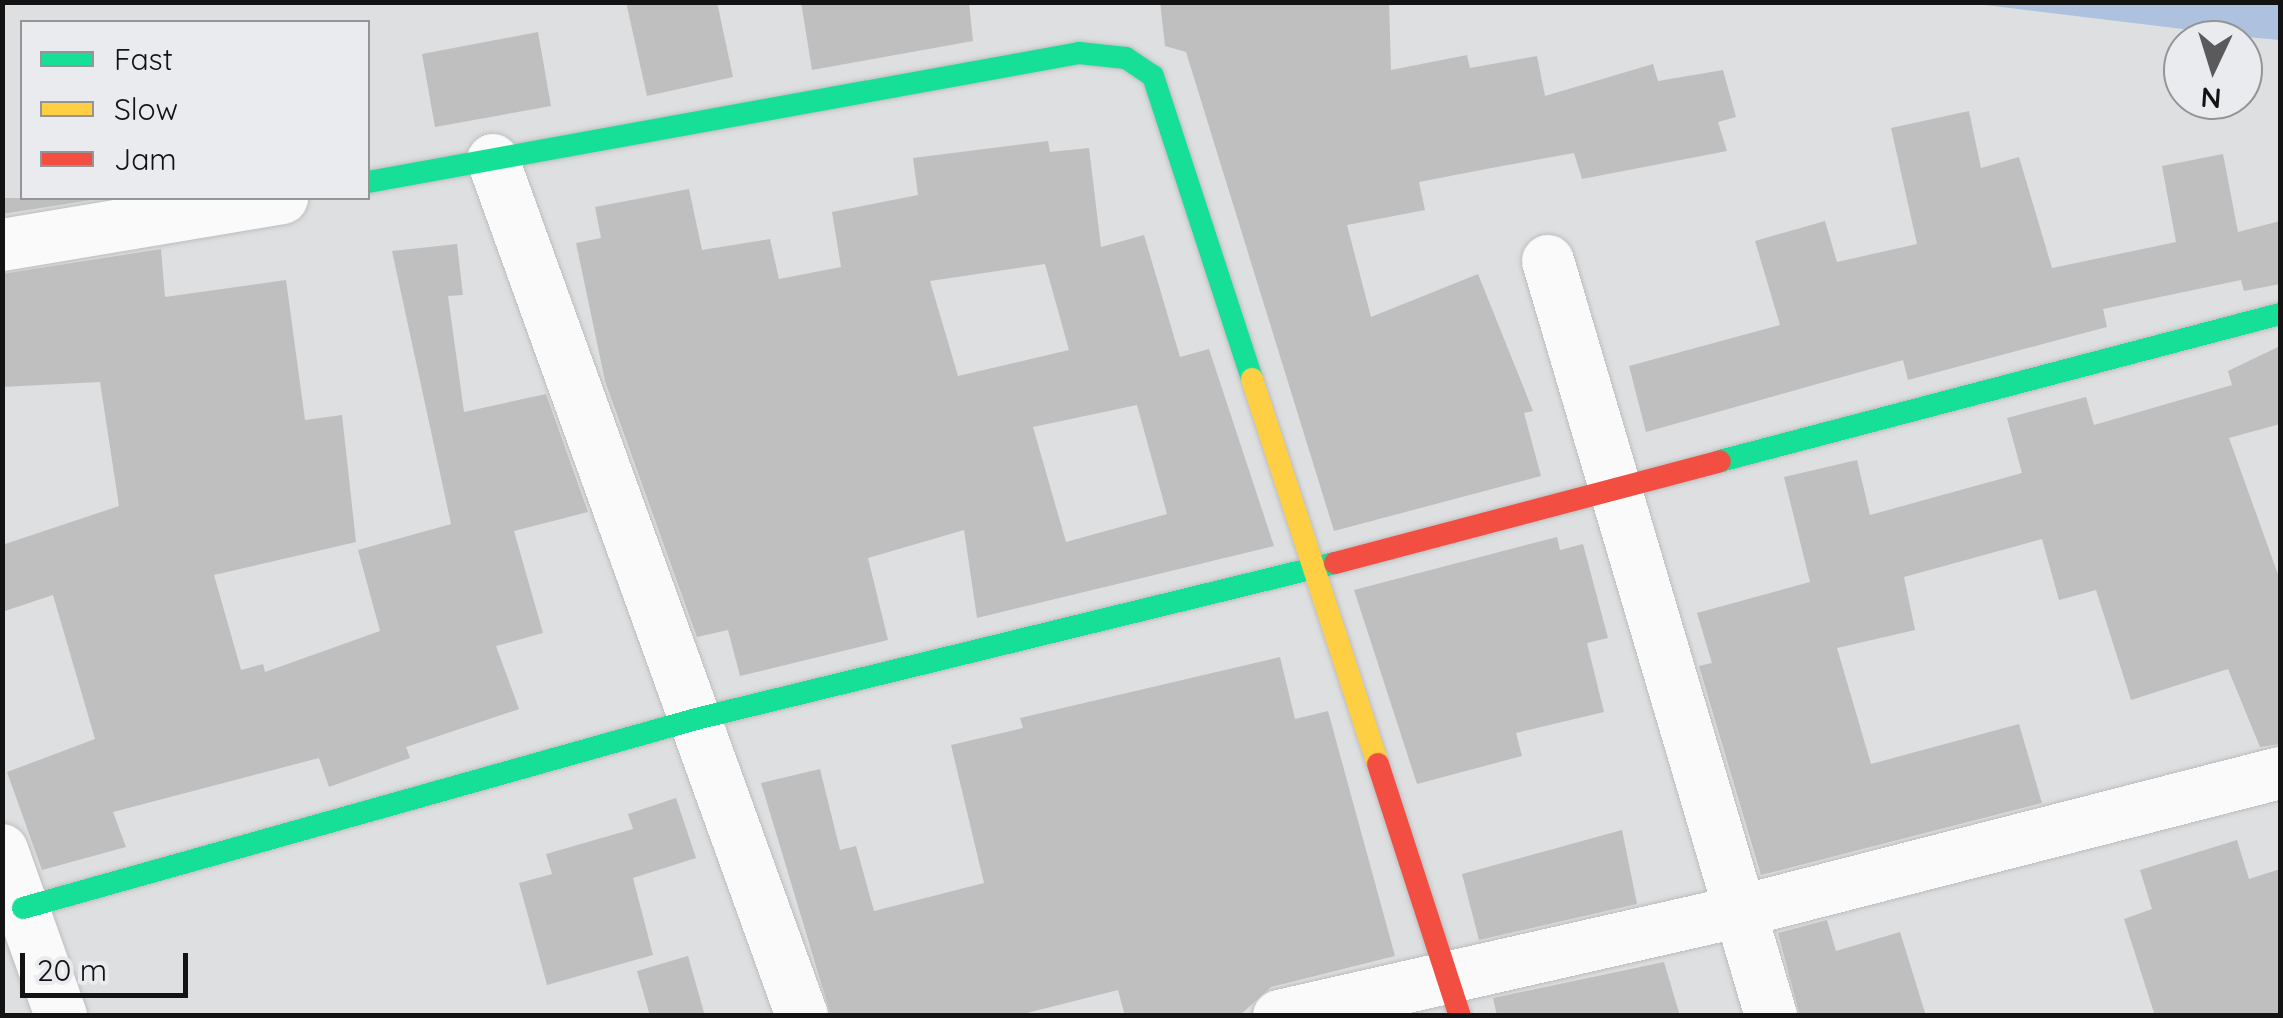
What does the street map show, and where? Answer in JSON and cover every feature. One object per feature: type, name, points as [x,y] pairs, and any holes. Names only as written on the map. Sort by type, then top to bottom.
[{"type":"street","points":[[370,182],[1079,53],[1126,58],[1152,76],[1178,139],[1308,570],[1454,996]]},
{"type":"street","points":[[493,160],[700,718],[802,1016]]},
{"type":"street","points":[[2,245],[270,200]]},
{"type":"street","points":[[1548,261],[1771,1016]]},
{"type":"street","points":[[23,908],[700,718],[1308,570],[2280,314]]},
{"type":"street","points":[[1279,1016],[1454,996],[1742,912],[2280,773]]},
{"type":"street","points":[[2,850],[61,1016]]},
{"type":"water","points":[[1969,3],[2280,3],[2280,40],[2263,39],[2263,20],[2163,20],[2163,27]]},
{"type":"building","points":[[626,2],[717,2],[733,77],[647,96]]},
{"type":"building","points":[[801,2],[969,2],[973,41],[812,70]]},
{"type":"building","points":[[1160,2],[1389,2],[1391,70],[1467,55],[1470,68],[1537,56],[1545,96],[1653,64],[1658,81],[1723,70],[1736,117],[1718,122],[1727,151],[1582,179],[1574,153],[1419,182],[1425,210],[1347,225],[1371,317],[1478,274],[1533,411],[1524,413],[1541,476],[1334,531],[1186,52],[1165,46]]},
{"type":"building","points":[[538,32],[551,106],[435,127],[422,54]]},
{"type":"building","points":[[1969,111],[1981,168],[2019,157],[2052,268],[2176,242],[2162,166],[2223,154],[2238,232],[2280,221],[2280,284],[2244,291],[2241,280],[2103,309],[2107,327],[1908,380],[1903,360],[1646,432],[1629,366],[1780,325],[1755,241],[1825,221],[1837,262],[1917,244],[1891,128]]},
{"type":"building","points":[[1048,141],[1050,152],[1089,148],[1101,247],[1144,235],[1180,357],[1209,349],[1274,546],[977,618],[964,530],[868,558],[888,640],[740,676],[728,630],[697,637],[605,381],[576,243],[601,238],[595,207],[689,189],[702,250],[770,239],[779,279],[841,267],[832,212],[918,195],[913,158]],"holes":[[[1045,264],[1069,350],[958,376],[930,281]],[[1137,405],[1167,514],[1066,542],[1033,427]]]},
{"type":"building","points":[[2,198],[91,200],[2,214]]},
{"type":"building","points":[[457,244],[463,295],[448,296],[464,412],[546,394],[588,512],[514,531],[543,633],[496,646],[519,709],[406,747],[410,758],[329,787],[319,758],[113,812],[126,847],[42,870],[7,772],[95,739],[53,595],[2,612],[2,545],[119,506],[100,382],[2,387],[2,274],[161,249],[165,297],[286,280],[305,420],[342,415],[356,542],[214,575],[241,670],[263,664],[265,672],[380,631],[358,550],[451,524],[392,251]]},
{"type":"building","points":[[2280,346],[2280,424],[2229,438],[2280,580],[2280,744],[2260,747],[2228,669],[2131,700],[2096,590],[2059,600],[2042,539],[1904,577],[1915,630],[1837,648],[1871,764],[2019,724],[2042,803],[1761,875],[1699,666],[1712,663],[1697,613],[1810,582],[1784,477],[1857,460],[1870,515],[2022,473],[2007,418],[2086,397],[2094,425],[2232,385],[2228,371]]},
{"type":"building","points":[[1557,537],[1560,550],[1583,544],[1608,638],[1587,643],[1604,712],[1516,733],[1522,756],[1417,784],[1354,590]]},
{"type":"building","points":[[1280,657],[1295,719],[1328,711],[1395,956],[1271,987],[1239,1016],[1125,1016],[1118,990],[1015,1016],[831,1016],[761,783],[820,769],[840,850],[856,846],[874,911],[984,883],[951,745],[1023,728],[1020,718]]},
{"type":"building","points":[[676,798],[696,858],[633,878],[653,955],[547,985],[519,883],[552,874],[546,854],[633,829],[628,814]]},
{"type":"building","points":[[1622,830],[1637,904],[1479,940],[1462,874]]},
{"type":"building","points":[[2237,840],[2249,879],[2280,869],[2280,1016],[2155,1016],[2124,919],[2152,909],[2140,870]]},
{"type":"building","points":[[1827,920],[1836,951],[1900,932],[1926,1016],[1800,1016],[1778,933]]},
{"type":"building","points":[[688,956],[705,1016],[650,1016],[637,971]]},
{"type":"building","points":[[1664,962],[1680,1016],[1497,1016],[1493,998]]},
{"type":"traffic: fast","points":[[370,182],[1079,53],[1126,58],[1153,76],[1252,379]]},
{"type":"traffic: fast","points":[[1720,461],[2280,314]]},
{"type":"traffic: fast","points":[[23,908],[700,718],[1335,563]]},
{"type":"traffic: slow","points":[[1252,379],[1378,764]]},
{"type":"traffic: jam","points":[[1335,563],[1720,461]]},
{"type":"traffic: jam","points":[[1378,764],[1460,1016]]}]
